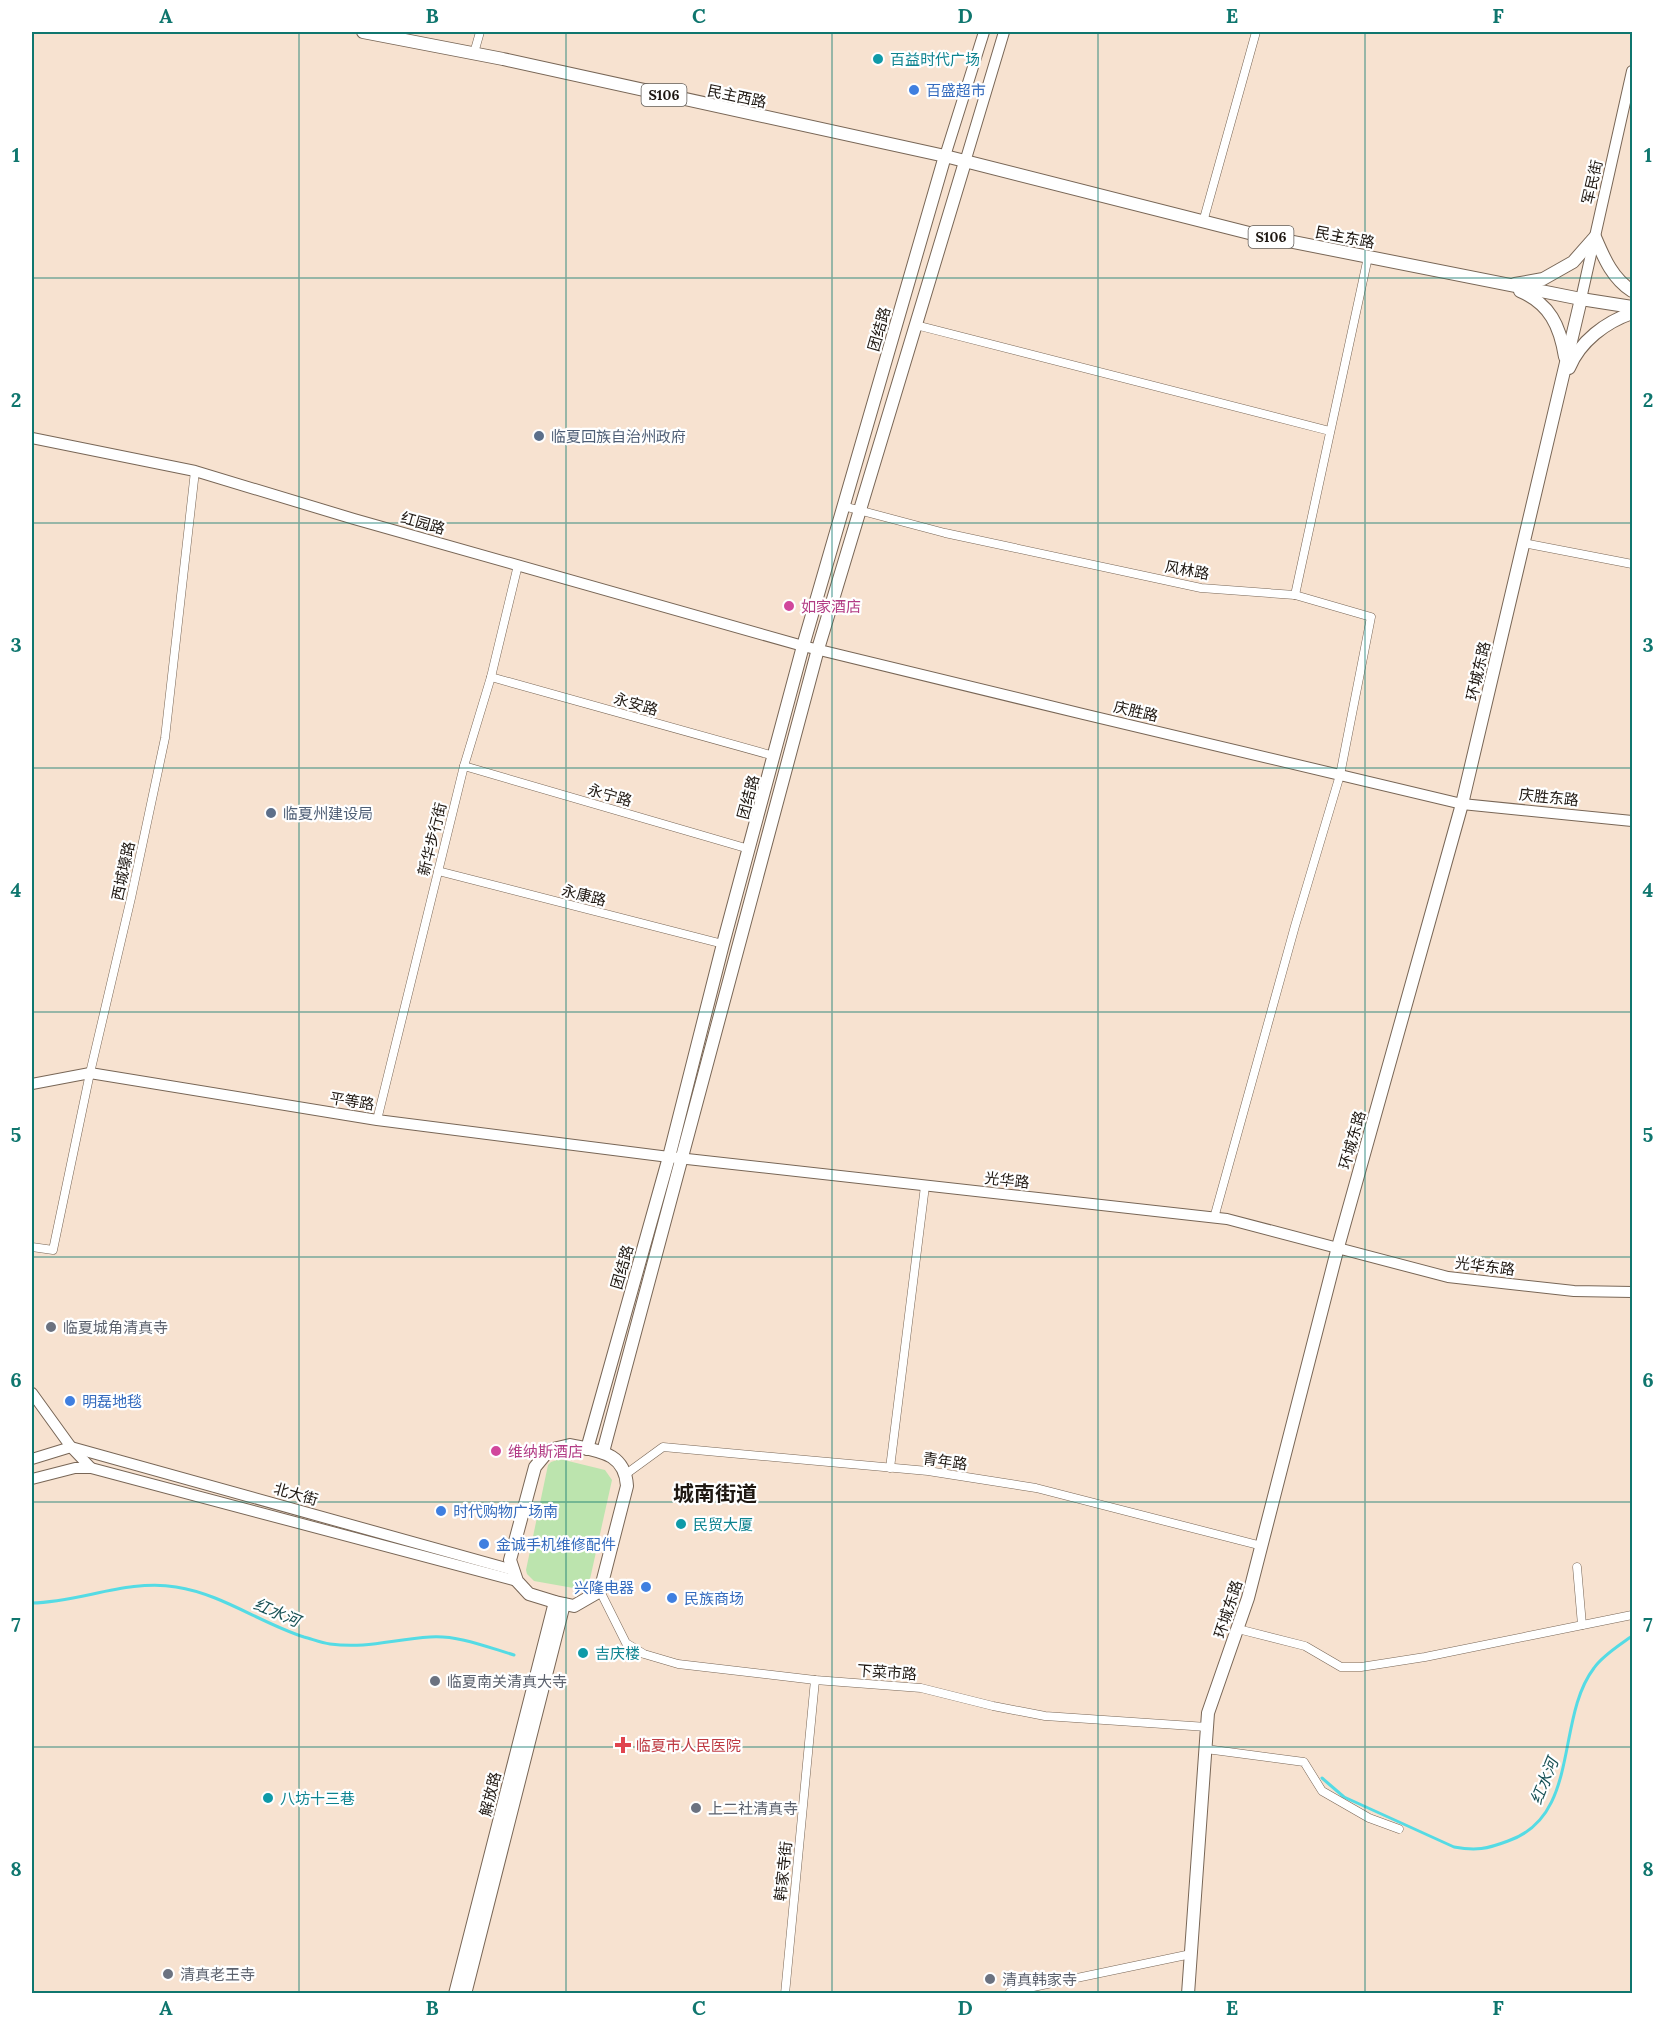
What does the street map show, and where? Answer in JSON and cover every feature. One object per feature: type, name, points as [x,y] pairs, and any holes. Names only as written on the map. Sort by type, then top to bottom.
[{"type":"main road","name":"民主西路","points":[[363,32],[474,54],[965,162]]},
{"type":"main road","points":[[945,156],[984,32]]},
{"type":"main road","points":[[965,162],[1004,32]]},
{"type":"main road","name":"军民街","points":[[1581,300],[1632,72]]},
{"type":"main road","name":"团结路","points":[[603,1452],[675,1158],[723,944],[803,646],[945,156]]},
{"type":"main road","name":"团结路","points":[[588,1449],[675,1158],[818,650],[965,162]]},
{"type":"main road","name":"民主东路","points":[[965,162],[1203,222],[1581,300]]},
{"type":"main road","points":[[1508,285],[1542,279],[1563,268],[1572,262],[1595,237],[1606,264],[1632,291]]},
{"type":"main road","points":[[1508,285],[1532,296],[1551,314],[1562,337],[1565,363],[1560,388]]},
{"type":"main road","name":"S106","points":[[1581,300],[1632,307]]},
{"type":"main road","name":"环城东路","points":[[1188,1994],[1208,1713],[1248,1598],[1338,1247],[1461,804],[1581,300]]},
{"type":"main road","points":[[1560,388],[1572,360],[1592,336],[1617,318],[1632,313]]},
{"type":"main road","name":"红园路","points":[[32,438],[195,471],[354,519],[803,646]]},
{"type":"main road","name":"庆胜路","points":[[803,646],[1461,804]]},
{"type":"main road","name":"庆胜东路","points":[[1461,804],[1632,821]]},
{"type":"main road","name":"平等路","points":[[32,1084],[90,1072],[377,1120],[675,1158]]},
{"type":"main road","name":"光华路","points":[[675,1158],[1227,1219],[1338,1247]]},
{"type":"main road","name":"光华东路","points":[[1338,1247],[1448,1277],[1574,1291],[1632,1292]]},
{"type":"main road","points":[[32,1393],[71,1447],[91,1468]]},
{"type":"main road","points":[[570,1445],[603,1452],[614,1457],[626,1474],[627,1486],[600,1591],[574,1606],[529,1594],[515,1576],[510,1560],[535,1467],[549,1450],[570,1445]]},
{"type":"main road","points":[[32,1458],[71,1447]]},
{"type":"main road","name":"北大街","points":[[71,1447],[515,1576]]},
{"type":"main road","points":[[32,1479],[75,1468],[91,1468]]},
{"type":"main road","name":"北大街","points":[[91,1468],[515,1576]]},
{"type":"main road","name":"解放路","points":[[455,1994],[560,1603]]},
{"type":"main road","name":"解放路","points":[[465,1994],[560,1603]]},
{"type":"street","points":[[474,54],[480,32]]},
{"type":"street","points":[[1203,222],[1256,32]]},
{"type":"street","points":[[1295,596],[1368,257]]},
{"type":"street","points":[[916,325],[1330,431]]},
{"type":"street","name":"西城壕路","points":[[32,1247],[53,1250],[90,1072],[131,898],[165,738],[195,471]]},
{"type":"street","name":"风林路","points":[[843,506],[945,533],[1201,588],[1295,596],[1371,617],[1340,775]]},
{"type":"street","points":[[1523,543],[1632,564]]},
{"type":"street","name":"新华步行街","points":[[377,1120],[464,766],[491,677],[518,566]]},
{"type":"street","name":"永安路","points":[[491,677],[774,756]]},
{"type":"street","name":"永宁路","points":[[464,766],[749,849]]},
{"type":"street","points":[[1214,1218],[1295,926],[1340,775]]},
{"type":"street","name":"永康路","points":[[438,871],[723,944]]},
{"type":"street","points":[[890,1468],[925,1186]]},
{"type":"street","name":"青年路","points":[[626,1474],[663,1447],[928,1471],[1036,1488],[1262,1546]]},
{"type":"street","points":[[1577,1567],[1582,1625]]},
{"type":"street","name":"下菜市路","points":[[600,1591],[626,1643],[644,1654],[678,1664],[815,1680],[921,1688],[993,1707],[1045,1716],[1207,1727]]},
{"type":"street","points":[[1238,1629],[1305,1646],[1341,1667],[1361,1667],[1425,1657],[1632,1615]]},
{"type":"street","name":"韩家寺街","points":[[784,1994],[815,1680]]},
{"type":"street","points":[[1206,1749],[1304,1762],[1322,1791],[1369,1818],[1399,1829]]},
{"type":"street","points":[[1010,1992],[1191,1954]]},
{"type":"green space","points":[[560,1459],[605,1470],[612,1480],[590,1579],[586,1586],[579,1589],[534,1581],[526,1570],[548,1465]]},
{"type":"waterway","name":"红水河","points":[[32,1603],[50,1602],[122,1588],[158,1585],[176,1587],[209,1596],[288,1631],[327,1643],[356,1645],[441,1637],[472,1642],[514,1655]]},
{"type":"waterway","name":"红水河","points":[[1322,1778],[1344,1797],[1454,1847],[1481,1848],[1508,1841],[1531,1828],[1547,1811],[1557,1789],[1574,1713],[1582,1689],[1598,1663],[1632,1636]]},
{"type":"place","name":"百益时代广场","points":[[878,59]]},
{"type":"place","name":"百盛超市","points":[[914,90]]},
{"type":"place","name":"临夏回族自治州政府","points":[[539,436]]},
{"type":"place","name":"如家酒店","points":[[789,606]]},
{"type":"place","name":"临夏州建设局","points":[[271,813]]},
{"type":"place","name":"临夏城角清真寺","points":[[51,1327]]},
{"type":"place","name":"明磊地毯","points":[[70,1401]]},
{"type":"place","name":"维纳斯酒店","points":[[496,1451]]},
{"type":"place","name":"时代购物广场南","points":[[441,1511]]},
{"type":"place","name":"民贸大厦","points":[[681,1524]]},
{"type":"place","name":"金诚手机维修配件","points":[[484,1544]]},
{"type":"place","name":"兴隆电器","points":[[646,1587]]},
{"type":"place","name":"民族商场","points":[[672,1598]]},
{"type":"place","name":"吉庆楼","points":[[583,1653]]},
{"type":"place","name":"临夏南关清真大寺","points":[[435,1681]]},
{"type":"place","name":"临夏市人民医院","points":[[623,1745]]},
{"type":"place","name":"八坊十三巷","points":[[268,1798]]},
{"type":"place","name":"上二社清真寺","points":[[696,1808]]},
{"type":"place","name":"清真老王寺","points":[[168,1974]]},
{"type":"place","name":"清真韩家寺","points":[[990,1979]]},
{"type":"district","name":"城南街道","points":[[715,1493]]}]
